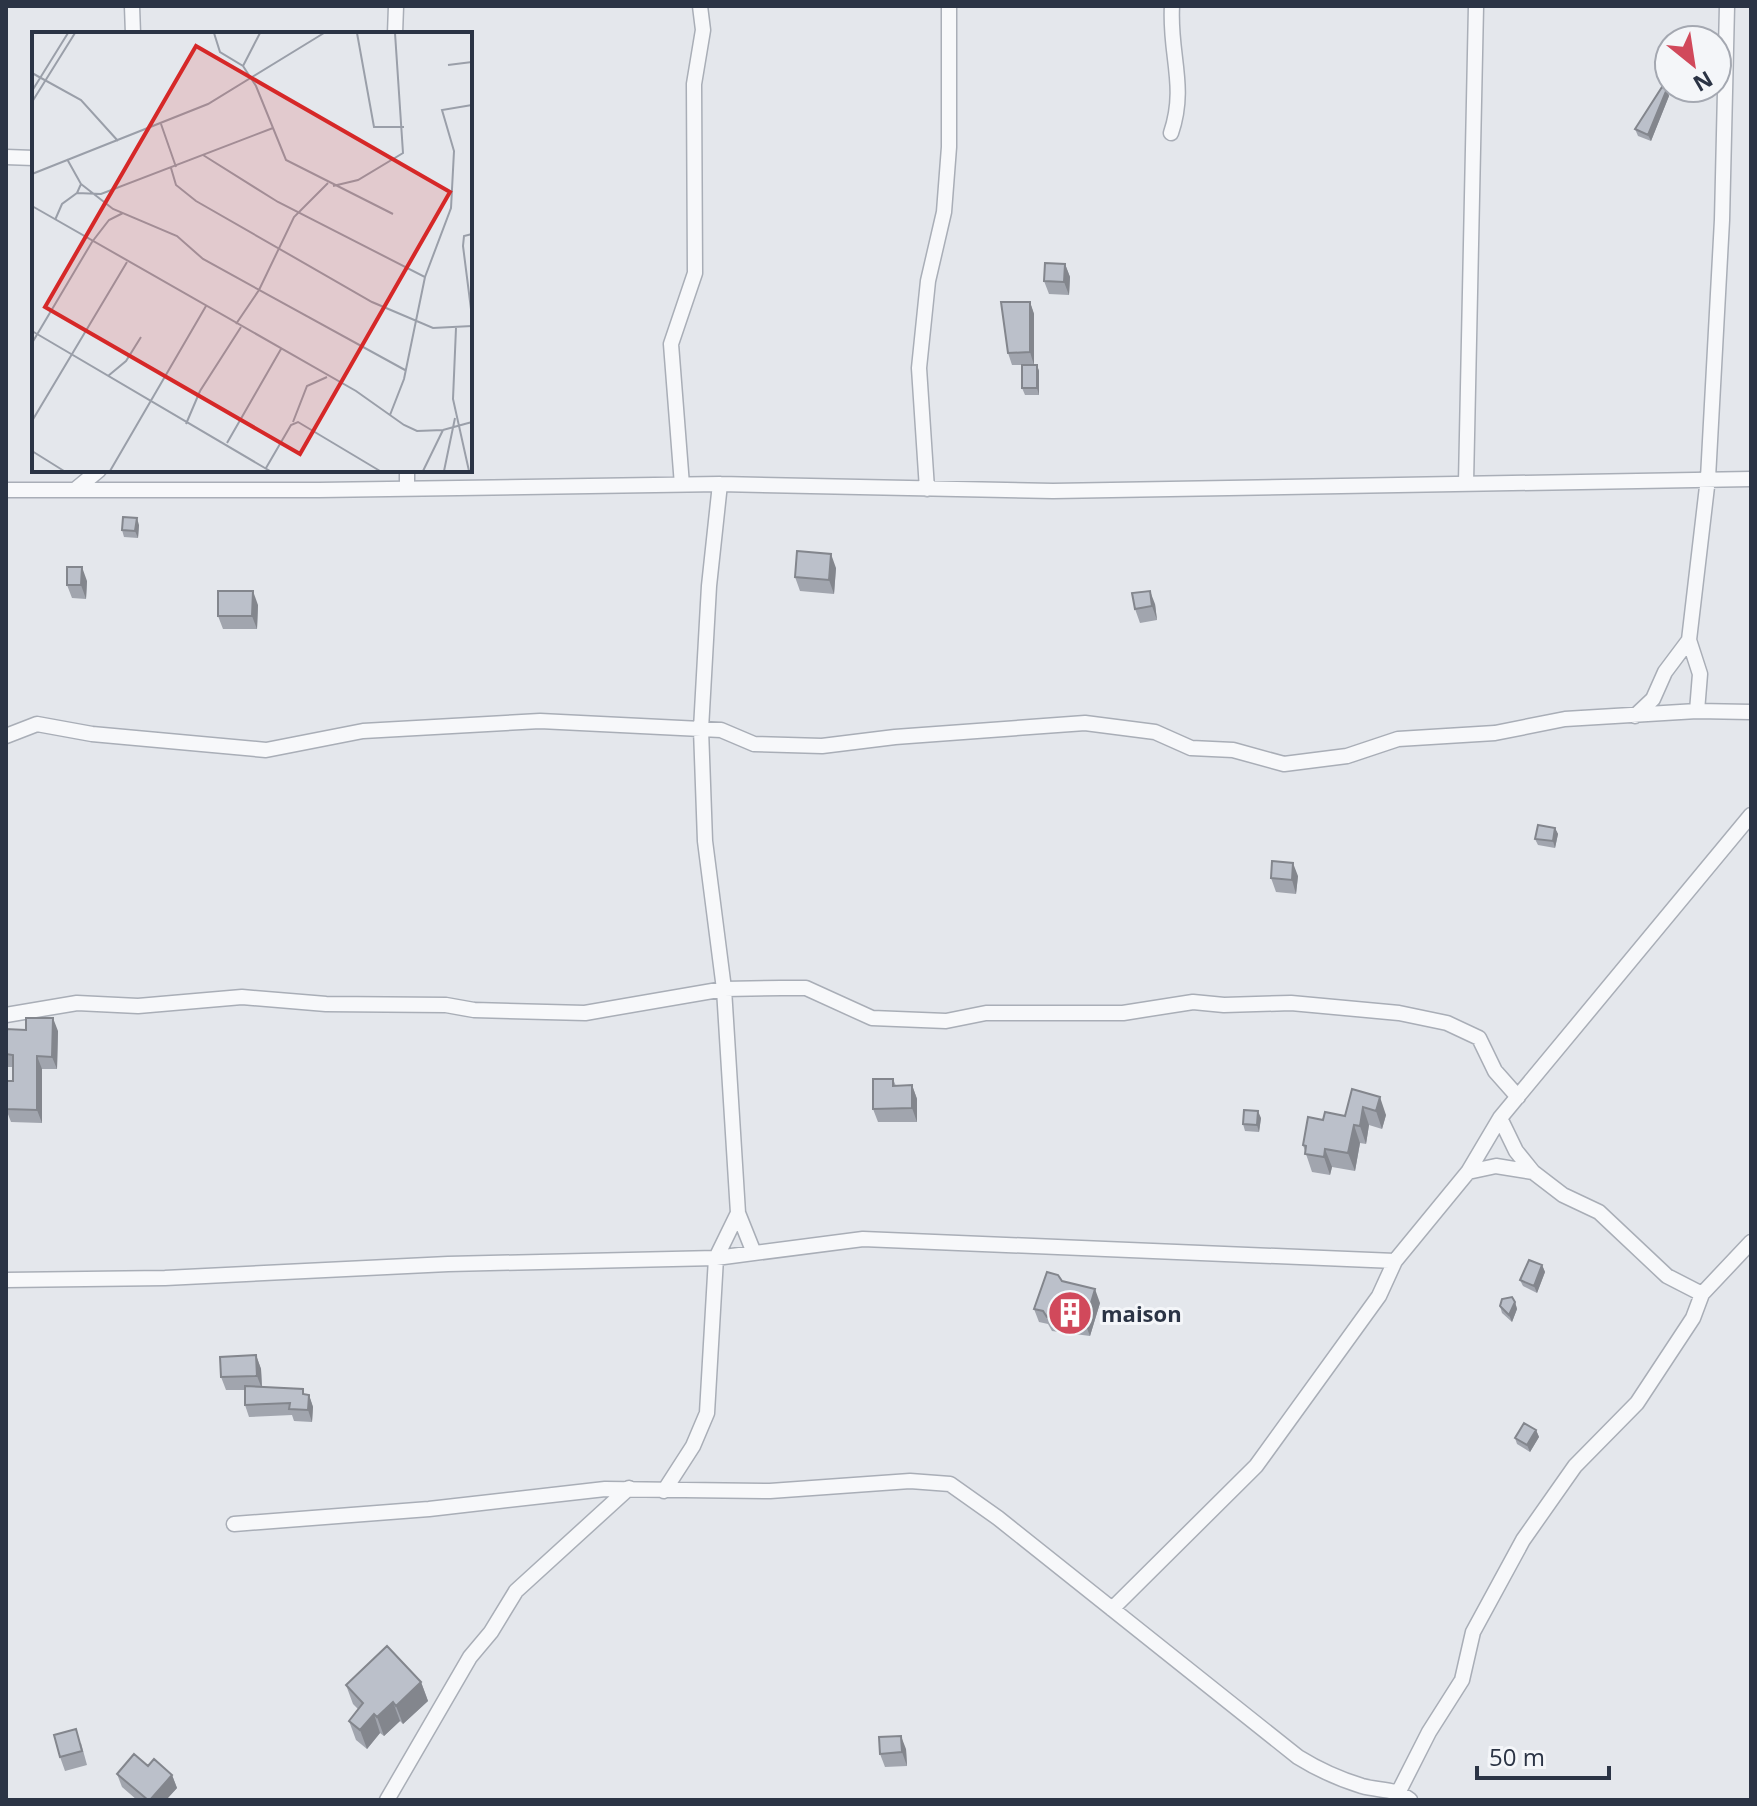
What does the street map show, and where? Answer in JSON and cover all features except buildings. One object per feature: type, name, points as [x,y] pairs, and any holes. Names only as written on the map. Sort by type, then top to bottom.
[{"type":"street","points":[[132,6],[133,32]]},
{"type":"street","points":[[395,32],[396,6]]},
{"type":"street","points":[[682,485],[671,344],[695,273],[694,84],[703,30],[700,6]]},
{"type":"street","points":[[927,489],[919,368],[928,281],[944,212],[949,147],[949,6]]},
{"type":"street","points":[[1171,133],[1181,105],[1170,38],[1172,6]]},
{"type":"street","points":[[1466,483],[1476,6]]},
{"type":"street","points":[[1697,711],[1700,674],[1689,640],[1708,478],[1722,220],[1727,6]]},
{"type":"street","points":[[6,157],[32,158]]},
{"type":"street","points":[[76,489],[97,472]]},
{"type":"street","points":[[407,472],[407,489]]},
{"type":"street","points":[[6,490],[720,484],[1053,491],[1751,479]]},
{"type":"street","points":[[720,484],[709,586],[701,729],[705,841],[724,989],[738,1213],[754,1253]]},
{"type":"street","points":[[1635,716],[1653,699],[1665,672],[1689,640]]},
{"type":"street","points":[[6,736],[37,724],[92,734],[266,750],[363,731],[511,723],[721,730],[754,744],[822,746],[895,737],[1085,723],[1155,732],[1191,748],[1233,750],[1284,764],[1347,756],[1398,739],[1495,733],[1565,719],[1697,711],[1751,712]]},
{"type":"street","points":[[1112,1609],[1256,1466],[1379,1296],[1395,1261],[1468,1172],[1500,1118],[1751,815]]},
{"type":"street","points":[[6,1015],[77,1003],[138,1006],[242,997],[585,1013],[724,989],[806,988],[872,1018],[946,1021],[986,1013],[1123,1013],[1193,1002],[1224,1005],[1291,1003],[1399,1013],[1447,1023],[1479,1038],[1495,1071],[1518,1097]]},
{"type":"street","points":[[1500,1118],[1516,1151],[1533,1172],[1563,1195],[1599,1212],[1667,1276],[1702,1294]]},
{"type":"street","points":[[1468,1172],[1496,1166],[1533,1172]]},
{"type":"street","points":[[664,1491],[693,1446],[707,1413],[716,1258],[738,1213]]},
{"type":"street","points":[[6,1280],[165,1278],[448,1264],[716,1258],[863,1239],[1395,1261]]},
{"type":"street","points":[[234,1524],[629,1488],[770,1491],[910,1481],[950,1484],[998,1518],[1298,1757],[1327,1774],[1402,1797],[1429,1732],[1462,1680],[1473,1632],[1523,1540],[1575,1466],[1637,1403],[1693,1318],[1702,1294],[1751,1242]]},
{"type":"street","points":[[387,1800],[455,1681],[516,1591],[629,1488]]},
{"type":"place","name":"maison","points":[[1070,1313]]}]
